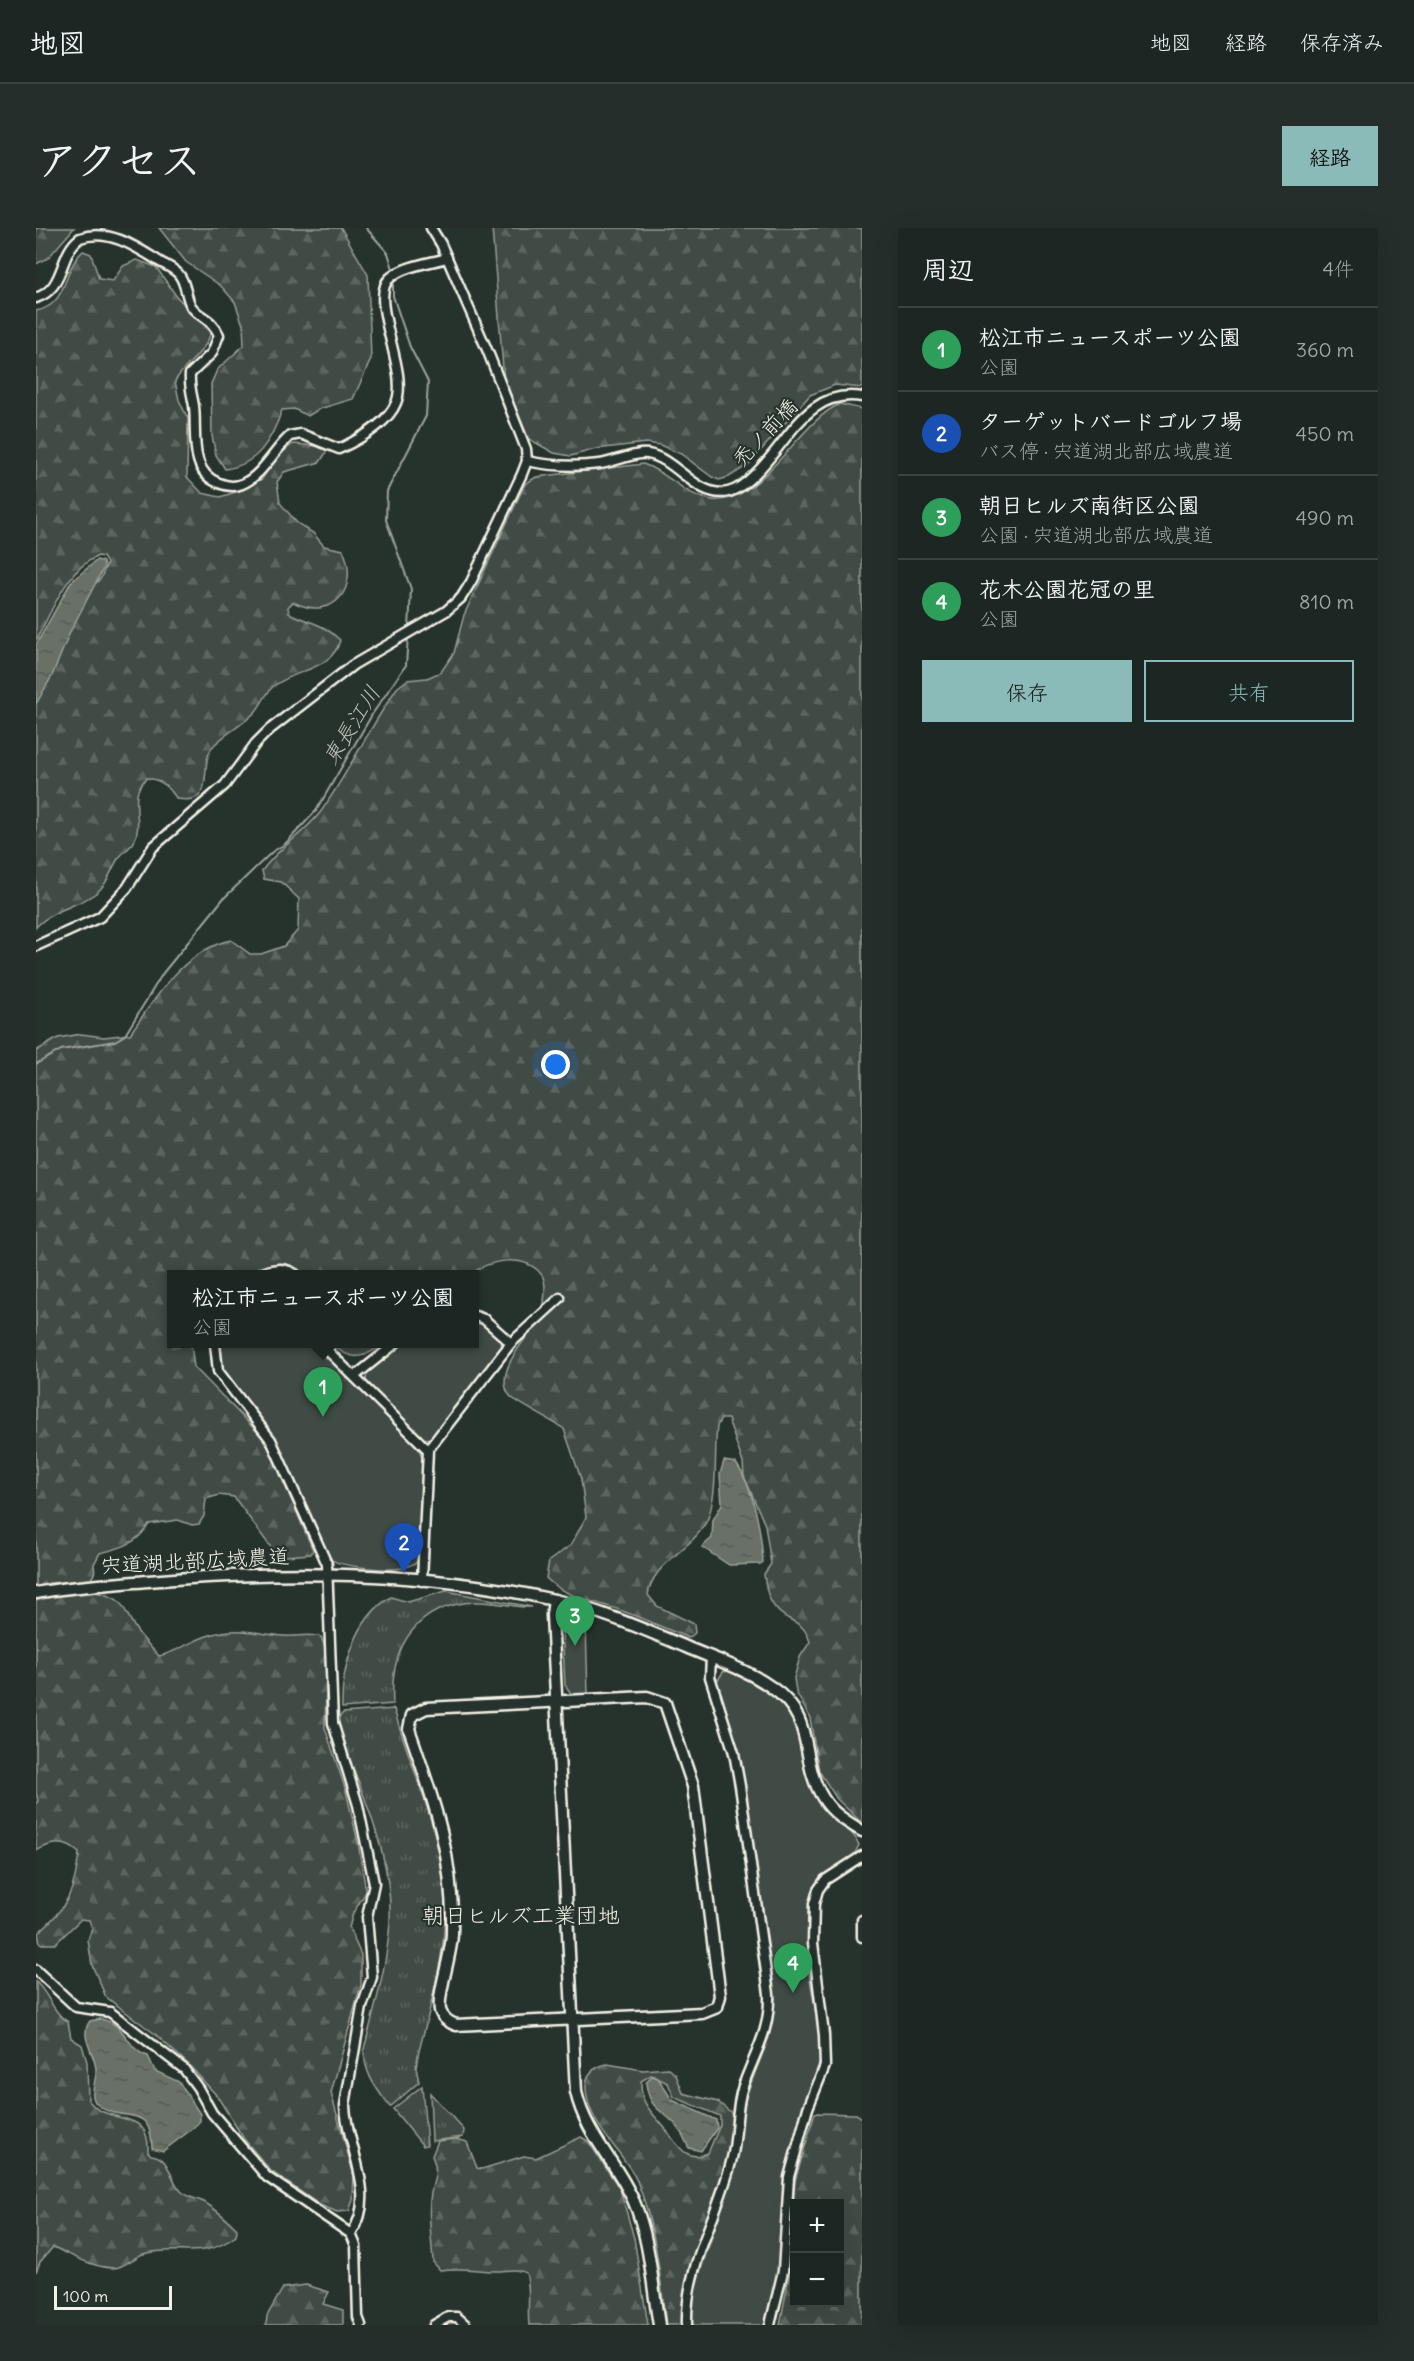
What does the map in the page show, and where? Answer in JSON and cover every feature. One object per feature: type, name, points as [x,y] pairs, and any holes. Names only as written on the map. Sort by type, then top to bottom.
[{"type":"street","points":[[36,946],[84,926],[100,917],[114,905],[153,847],[225,785],[256,743],[269,730],[353,665],[446,611],[461,598],[480,564],[527,461],[526,448],[492,362],[447,258],[431,228]]},
{"type":"street","points":[[36,298],[49,291],[57,281],[69,249],[87,233],[98,230],[120,236],[180,275],[192,307],[214,323],[219,334],[212,353],[190,374],[189,387],[194,405],[198,461],[203,472],[214,481],[226,486],[240,485],[254,477],[290,436],[301,434],[339,448],[352,443],[387,417],[396,405],[400,392],[391,335],[381,304],[384,288],[390,277],[400,272],[447,258]]},
{"type":"street","name":"禿ノ前橋","points":[[527,461],[558,465],[598,464],[645,453],[664,460],[701,486],[714,492],[728,492],[748,480],[767,462],[808,412],[823,401],[837,396],[862,397]]},
{"type":"street","points":[[271,1270],[288,1270]]},
{"type":"street","points":[[422,1581],[428,1450],[511,1343],[560,1298]]},
{"type":"street","points":[[479,1318],[484,1319],[511,1343]]},
{"type":"street","points":[[215,1348],[218,1371],[271,1440],[327,1564],[333,1723],[337,1743],[358,1805],[374,1883],[367,1917],[372,1977],[362,2007],[345,2105],[345,2119],[361,2178],[362,2195],[360,2212],[351,2234]]},
{"type":"street","points":[[325,1348],[428,1450]]},
{"type":"street","points":[[355,1376],[390,1348]]},
{"type":"street","name":"宍道湖北部広域農道","points":[[36,1593],[232,1574],[327,1575],[422,1581],[554,1600],[622,1621],[711,1657],[770,1686],[793,1708],[804,1730],[822,1797],[832,1810],[862,1831]]},
{"type":"street","points":[[554,1600],[552,1615],[573,2069],[579,2108],[588,2129],[635,2202],[645,2241],[659,2325]]},
{"type":"street","points":[[687,2325],[688,2287],[732,2158],[743,2086],[765,2034],[770,2014],[740,1786],[734,1753],[710,1677],[711,1657]]},
{"type":"street","points":[[647,1697],[665,1703],[693,1786],[720,1996],[717,2007],[702,2013],[570,2019],[456,2025],[443,2016],[440,2001],[452,1943],[451,1877],[441,1826],[408,1725],[412,1715],[422,1708],[647,1697]]},
{"type":"street","points":[[770,2325],[783,2271],[789,2177],[808,2108],[825,2066],[826,2051],[813,1943],[814,1904],[818,1890],[825,1880],[862,1856]]},
{"type":"street","points":[[862,1920],[862,1937]]},
{"type":"street","points":[[36,1970],[76,2007],[110,2012],[184,2069],[212,2113],[267,2177],[351,2234],[356,2246],[358,2317],[361,2325]]},
{"type":"street","points":[[434,2325],[448,2317],[457,2317],[466,2325]]},
{"type":"green space","points":[[36,228],[74,228],[48,258],[36,264]]},
{"type":"green space","points":[[159,228],[341,228],[368,275],[371,359],[353,399],[319,409],[308,416],[294,409],[282,410],[274,431],[262,449],[237,467],[225,469],[216,455],[212,436],[211,384],[217,370],[244,345],[243,325],[235,302],[221,286],[186,262]]},
{"type":"green space","points":[[492,228],[862,228],[862,388],[835,385],[810,395],[748,465],[729,477],[719,480],[681,454],[660,445],[646,443],[596,449],[571,456],[554,453],[529,439],[504,381]]},
{"type":"green space","points":[[83,251],[91,254],[99,279],[113,281],[123,266],[137,260],[156,267],[177,297],[211,332],[205,346],[175,381],[179,400],[188,419],[187,477],[202,493],[220,497],[242,490],[262,479],[278,456],[293,444],[317,446],[327,451],[320,462],[284,472],[277,482],[280,503],[297,523],[313,533],[324,546],[343,550],[348,577],[340,598],[331,604],[320,608],[293,602],[288,607],[289,613],[321,626],[340,640],[330,657],[313,668],[274,686],[252,715],[215,744],[206,764],[204,788],[196,798],[177,799],[164,784],[147,778],[138,792],[138,825],[134,842],[118,859],[103,886],[89,898],[50,916],[36,927],[36,699],[85,593],[101,578],[107,563],[103,557],[98,556],[77,571],[61,592],[36,640],[36,311],[54,302],[60,294],[71,267]]},
{"type":"green space","points":[[840,404],[862,409],[862,1823],[837,1799],[819,1771],[810,1718],[796,1692],[794,1678],[800,1657],[810,1642],[804,1629],[777,1610],[769,1597],[764,1574],[771,1564],[765,1525],[744,1476],[743,1463],[728,1419],[721,1419],[717,1426],[715,1482],[712,1504],[704,1526],[666,1563],[651,1583],[648,1595],[657,1606],[694,1624],[695,1633],[689,1638],[625,1612],[563,1591],[546,1578],[549,1561],[571,1545],[586,1517],[581,1479],[564,1429],[514,1400],[506,1388],[505,1377],[514,1354],[544,1315],[545,1283],[541,1274],[526,1263],[497,1262],[478,1270],[299,1270],[280,1263],[259,1270],[167,1270],[167,1348],[192,1348],[194,1367],[266,1441],[313,1550],[311,1554],[285,1556],[272,1549],[234,1497],[219,1495],[206,1499],[204,1516],[199,1524],[192,1525],[178,1520],[149,1524],[134,1541],[100,1553],[94,1564],[95,1574],[91,1580],[49,1583],[36,1587],[36,1051],[58,1038],[81,1034],[104,1037],[130,1034],[173,977],[199,954],[214,945],[231,940],[250,954],[261,954],[284,946],[298,930],[299,899],[281,882],[264,879],[262,871],[268,862],[308,826],[322,810],[397,688],[407,680],[427,678],[441,672],[454,653],[464,615],[525,484],[536,477],[643,464],[698,496],[707,499],[726,499],[743,492],[760,479],[824,413]]},
{"type":"green space","points":[[479,1321],[501,1340],[502,1351],[433,1438],[422,1439],[372,1389],[366,1381],[367,1370],[393,1348],[479,1348]]},
{"type":"green space","points":[[219,1348],[319,1348],[418,1447],[425,1485],[420,1553],[416,1563],[403,1568],[376,1569],[343,1564],[329,1558],[275,1441],[221,1368]]},
{"type":"green space","points":[[336,1348],[377,1348],[363,1355],[345,1354]]},
{"type":"green space","points":[[92,1591],[110,1596],[120,1602],[137,1632],[159,1656],[220,1632],[248,1631],[284,1636],[321,1637],[327,1652],[325,1728],[346,1791],[358,1842],[366,1892],[353,1913],[349,1928],[361,1955],[361,1985],[331,2093],[354,2176],[353,2200],[349,2211],[337,2212],[320,2205],[271,2171],[244,2139],[217,2096],[188,2064],[155,2034],[106,1997],[92,1965],[88,1940],[92,1928],[89,1920],[81,1919],[55,1944],[40,1944],[38,1933],[63,1907],[68,1898],[75,1878],[79,1853],[63,1844],[48,1846],[36,1851],[36,1803],[38,1801],[36,1792],[36,1601],[54,1595]]},
{"type":"green space","points":[[446,1591],[532,1607],[476,1602],[437,1611],[422,1620],[410,1633],[402,1648],[396,1665],[393,1704],[342,1708],[342,1693],[348,1662],[359,1631],[368,1618],[391,1597],[408,1602]]},
{"type":"green space","points":[[573,1620],[586,1625],[588,1696],[573,1696],[565,1685],[562,1628]]},
{"type":"green space","points":[[729,1671],[767,1689],[788,1708],[800,1733],[814,1789],[820,1802],[829,1814],[856,1838],[859,1845],[854,1855],[819,1881],[810,1901],[809,1973],[820,2037],[821,2058],[801,2114],[785,2175],[780,2263],[768,2325],[691,2325],[694,2290],[736,2165],[743,2104],[769,2037],[775,1998],[741,1769],[716,1683],[723,1672]]},
{"type":"green space","points":[[394,1709],[436,1840],[444,1884],[445,1906],[442,1949],[416,2068],[419,2082],[390,2107],[369,2073],[364,2049],[387,1948],[390,1908],[388,1882],[376,1832],[341,1735],[338,1718],[343,1713]]},
{"type":"green space","points":[[36,1982],[58,2014],[68,2022],[71,2038],[82,2045],[87,2062],[88,2100],[99,2110],[139,2125],[147,2140],[148,2152],[166,2164],[182,2192],[204,2202],[222,2215],[237,2229],[236,2236],[212,2248],[190,2251],[156,2251],[143,2254],[114,2268],[90,2263],[53,2247],[40,2262],[36,2272]]},
{"type":"green space","points":[[602,2065],[643,2070],[668,2068],[676,2075],[683,2093],[718,2102],[733,2114],[731,2145],[723,2180],[686,2281],[685,2325],[666,2325],[656,2252],[643,2198],[631,2170],[599,2126],[588,2102],[587,2079],[594,2069]],"holes":[[[651,2075],[668,2083],[674,2097],[720,2116],[720,2125],[708,2153],[700,2156],[687,2154],[647,2107],[642,2096],[641,2081]]]},
{"type":"green space","points":[[422,2086],[427,2145],[423,2146],[393,2109]]},
{"type":"green space","points":[[430,2093],[464,2130],[463,2137],[432,2141]]},
{"type":"green space","points":[[815,2113],[856,2114],[862,2118],[862,2325],[780,2325],[790,2271],[790,2307],[844,2307],[844,2199],[794,2199],[795,2181]]},
{"type":"green space","points":[[581,2137],[588,2141],[620,2189],[634,2238],[648,2325],[529,2325],[526,2273],[513,2270],[440,2270],[433,2262],[429,2210],[436,2171],[432,2156],[438,2141],[457,2139],[467,2142],[477,2168],[482,2169],[524,2156],[536,2158]]},
{"type":"green space","points":[[306,2285],[329,2292],[323,2304],[343,2310],[343,2325],[266,2325],[267,2316],[283,2288]]},
{"type":"water","points":[[97,560],[103,562],[104,567],[70,632],[52,676],[36,704],[36,645],[71,582]]},
{"type":"water","points":[[724,1461],[736,1463],[748,1485],[756,1511],[760,1537],[763,1562],[760,1564],[729,1565],[702,1547],[712,1538],[713,1520],[722,1504],[720,1474]]},
{"type":"water","points":[[100,2019],[122,2031],[135,2049],[148,2056],[155,2071],[179,2082],[200,2114],[200,2121],[192,2129],[163,2151],[152,2148],[150,2133],[141,2119],[107,2111],[98,2105],[93,2097],[95,2064],[86,2033],[90,2021]]},
{"type":"water","points":[[652,2076],[658,2078],[672,2100],[716,2120],[717,2128],[701,2151],[689,2148],[677,2126],[653,2104],[646,2083]]},
{"type":"waterway","name":"東長江川","points":[[366,228],[388,253],[393,269]]},
{"type":"waterway","name":"東長江川","points":[[393,284],[393,296],[410,347],[428,382],[426,416],[387,491],[386,520],[411,589],[409,628]]},
{"type":"waterway","name":"東長江川","points":[[36,1064],[61,1050],[115,1041],[125,1035],[163,973],[223,899],[272,852],[285,844],[316,811],[373,713],[406,665],[408,637]]},
{"type":"place","name":"松江市ニュースポーツ公園","points":[[323,1417]]},
{"type":"place","name":"ターゲットバードゴルフ場","points":[[404,1573]]},
{"type":"place","name":"朝日ヒルズ南街区公園","points":[[575,1646]]},
{"type":"place","name":"花木公園花冠の里","points":[[793,1993]]},
{"type":"district","name":"朝日ヒルズ工業団地","points":[[521,1915]]}]
